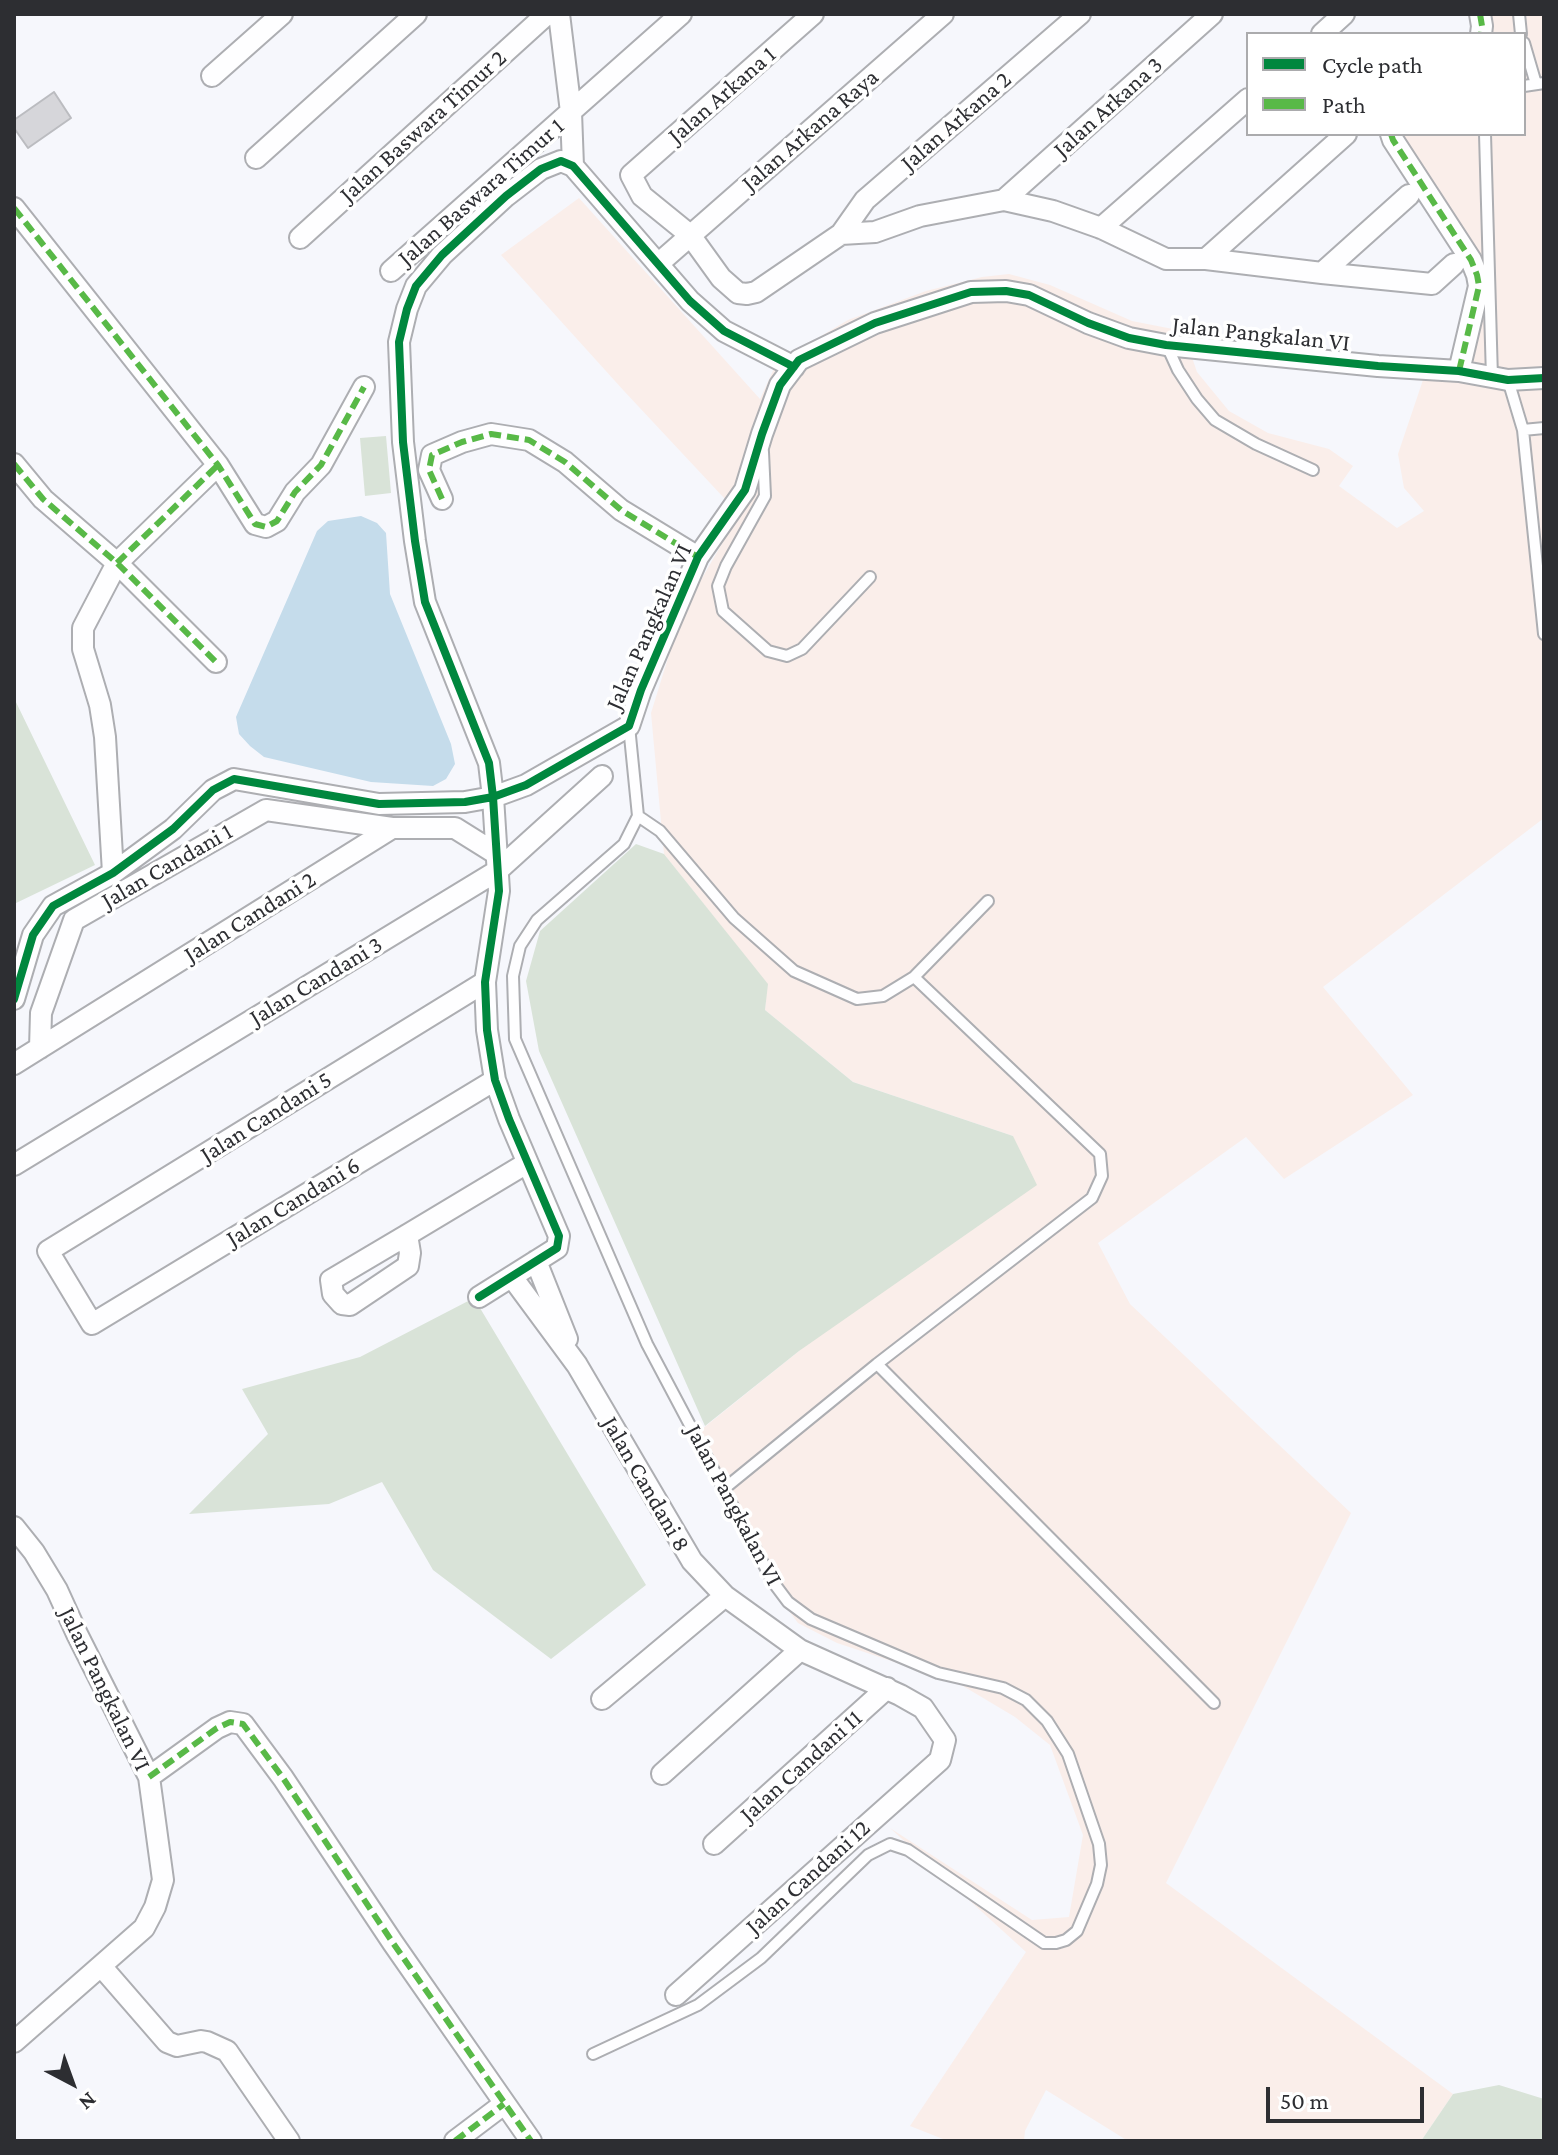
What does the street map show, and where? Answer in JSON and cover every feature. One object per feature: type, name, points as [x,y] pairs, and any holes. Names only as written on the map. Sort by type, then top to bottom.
[{"type":"street","points":[[212,76],[282,14]]},
{"type":"street","points":[[256,158],[416,14]]},
{"type":"street","name":"Jalan Baswara Timur 2","points":[[300,238],[547,14]]},
{"type":"street","points":[[559,14],[571,112],[573,166]]},
{"type":"street","name":"Jalan Baswara Timur 1","points":[[391,271],[681,14]]},
{"type":"street","name":"Jalan Arkana 1","points":[[684,241],[642,196],[631,175],[813,14]]},
{"type":"street","name":"Jalan Arkana Raya","points":[[658,264],[943,14]]},
{"type":"street","name":"Jalan Arkana 2","points":[[841,234],[865,200],[1080,14]]},
{"type":"street","name":"Jalan Arkana 3","points":[[1004,200],[1212,14]]},
{"type":"street","points":[[1324,32],[1344,14]]},
{"type":"street","points":[[1101,228],[1246,101]]},
{"type":"street","points":[[1206,259],[1344,136]]},
{"type":"street","points":[[1392,136],[1471,260],[1477,275],[1479,286],[1459,371]]},
{"type":"street","points":[[479,1297],[557,1248],[559,1236],[495,1080],[487,1030],[485,982],[499,891],[493,797],[489,763],[425,602],[403,442],[399,342],[407,309],[416,286],[442,255],[506,196],[541,169],[561,161],[573,166],[690,301],[724,331],[794,367]]},
{"type":"street","points":[[1322,273],[1409,195]]},
{"type":"street","points":[[684,241],[738,293],[747,294],[756,292],[841,234],[875,232],[920,216],[1004,200],[1053,211],[1101,228],[1166,259],[1206,259],[1432,284],[1454,264]]},
{"type":"street","points":[[14,208],[218,465],[255,524],[266,527],[277,521],[295,492],[321,465],[364,387]]},
{"type":"street","name":"Jalan Pangkalan VI","points":[[14,999],[33,935],[53,906],[113,873],[173,829],[213,790],[234,779],[379,804],[465,802],[493,797],[526,785],[629,726],[641,690],[698,557],[745,490],[780,385],[799,360],[875,323],[971,292],[1006,291],[1029,295],[1129,338],[1166,345],[1459,371],[1500,379],[1544,378]]},
{"type":"street","points":[[442,499],[429,470],[432,455],[491,434],[529,440],[565,462],[621,510],[698,557]]},
{"type":"street","points":[[14,464],[43,499],[117,563],[216,662]]},
{"type":"street","points":[[113,873],[105,737],[100,705],[83,649],[83,628],[117,563],[218,465]]},
{"type":"street","name":"Jalan Candani 3","points":[[14,1165],[496,862],[602,776]]},
{"type":"street","name":"Jalan Candani 1","points":[[40,1048],[41,1013],[74,920],[266,810],[392,828]]},
{"type":"street","points":[[392,828],[455,828],[496,862]]},
{"type":"street","name":"Jalan Candani 2","points":[[14,1064],[392,828]]},
{"type":"street","name":"Jalan Candani 5","points":[[92,1324],[48,1251],[485,982]]},
{"type":"street","name":"Jalan Candani 6","points":[[92,1324],[495,1080]]},
{"type":"street","points":[[407,1235],[527,1163]]},
{"type":"street","name":"Jalan Candani 8","points":[[536,1261],[577,1365]]},
{"type":"street","name":"Jalan Candani 8","points":[[512,1277],[577,1365],[692,1561],[725,1596],[800,1650],[887,1688],[923,1708],[945,1740],[940,1760]]},
{"type":"street","name":"Jalan Pangkalan VI","points":[[14,1527],[34,1552],[57,1590],[149,1777],[163,1880],[155,1907],[144,1928],[14,2042]]},
{"type":"street","points":[[602,1699],[725,1596]]},
{"type":"street","points":[[662,1774],[800,1650]]},
{"type":"street","name":"Jalan Candani 11","points":[[714,1844],[887,1688]]},
{"type":"street","points":[[149,1777],[217,1728],[230,1722],[243,1724],[531,2141]]},
{"type":"street","name":"Jalan Candani 12","points":[[676,1995],[940,1760]]},
{"type":"street","points":[[101,1966],[167,2042],[177,2046],[201,2041],[227,2051],[289,2141]]},
{"type":"street","points":[[455,2141],[504,2104]]},
{"type":"lane","points":[[1526,48],[1540,83]]},
{"type":"lane","points":[[1485,136],[1500,379],[1523,430],[1538,522],[1544,634]]},
{"type":"lane","points":[[1166,345],[1178,370],[1215,420],[1256,444],[1313,470]]},
{"type":"lane","points":[[1523,430],[1544,428]]},
{"type":"lane","points":[[762,434],[765,496],[718,586],[723,611],[768,651],[787,656],[802,649],[870,577]]},
{"type":"lane","name":"Jalan Pangkalan VI","points":[[593,2054],[698,2005],[761,1958],[868,1855],[890,1844],[908,1850],[1044,1943],[1066,1940],[1077,1931],[1097,1884],[1101,1865],[1099,1844],[1068,1754],[1047,1721],[1026,1700],[1003,1688],[938,1673],[811,1619],[788,1602],[773,1582],[647,1344],[515,1039],[513,976],[520,946],[537,920],[624,844],[638,816],[629,726]]},
{"type":"lane","points":[[638,816],[660,831],[734,918],[794,971],[857,999],[883,996],[914,977],[988,901]]},
{"type":"lane","points":[[725,1488],[877,1364],[1092,1198],[1102,1176],[1100,1154],[914,977]]},
{"type":"lane","points":[[877,1364],[1214,1703]]},
{"type":"shaded area","points":[[1490,14],[1544,14],[1544,818],[1323,987],[1413,1095],[1284,1179],[1246,1137],[1098,1243],[1130,1304],[1351,1513],[1166,1883],[1453,2094],[1421,2141],[1128,2141],[1046,2090],[1025,2131],[1024,2141],[948,2141],[910,2126],[1026,1952],[890,1828],[1032,1920],[1069,1917],[1083,1835],[1050,1745],[1015,1717],[958,1683],[837,1643],[798,1623],[771,1587],[691,1438],[799,1351],[1013,1136],[853,1082],[765,1010],[767,984],[664,854],[651,713],[682,613],[739,514],[501,255],[579,198],[760,399],[777,362],[848,320],[926,291],[982,277],[1009,274],[1050,285],[1132,321],[1183,331],[1197,372],[1229,411],[1268,433],[1329,449],[1353,466],[1339,486],[1397,528],[1424,511],[1404,488],[1398,454],[1424,377],[1452,356],[1471,279],[1387,136],[1526,136],[1526,32],[1474,32]]},
{"type":"shaded area","points":[[386,436],[391,493],[365,496],[360,438]]},
{"type":"shaded area","points":[[14,698],[95,865],[14,904]]},
{"type":"shaded area","points":[[636,844],[664,854],[768,984],[765,1010],[853,1082],[1013,1136],[1037,1185],[799,1351],[705,1426],[539,1051],[526,981],[540,931]]},
{"type":"shaded area","points":[[474,1298],[646,1585],[551,1659],[433,1570],[382,1482],[329,1504],[189,1514],[268,1434],[242,1389],[360,1357]]},
{"type":"shaded area","points":[[1499,2085],[1544,2099],[1544,2141],[1421,2141],[1453,2094]]},
{"type":"water","points":[[361,516],[377,523],[386,533],[390,594],[451,744],[455,764],[446,779],[433,786],[371,782],[264,757],[239,734],[236,717],[317,531],[328,521]]},
{"type":"building","points":[[54,92],[71,118],[28,148],[14,128],[14,120]]},
{"type":"marked path","points":[[1480,14],[1481,32]]},
{"type":"marked path","points":[[1392,136],[1471,260],[1477,275],[1479,286],[1459,371]]},
{"type":"marked path","points":[[14,208],[218,465],[255,524],[266,527],[277,521],[295,492],[321,465],[364,387]]},
{"type":"marked path","points":[[442,499],[429,470],[432,455],[491,434],[529,440],[565,462],[621,510],[698,557]]},
{"type":"marked path","points":[[14,464],[43,499],[117,563],[216,662]]},
{"type":"marked path","points":[[117,563],[218,465]]},
{"type":"marked path","points":[[149,1777],[217,1728],[230,1722],[243,1724],[531,2141]]},
{"type":"marked path","points":[[455,2141],[504,2104]]},
{"type":"cycle path","points":[[479,1297],[557,1248],[559,1236],[495,1080],[487,1030],[485,982],[499,891],[493,797],[489,763],[425,602],[403,442],[399,342],[407,309],[416,286],[442,255],[506,196],[541,169],[561,161],[573,166],[690,301],[724,331],[794,367]]},
{"type":"cycle path","points":[[14,999],[33,935],[53,906],[113,873],[173,829],[213,790],[234,779],[379,804],[465,802],[493,797],[526,785],[629,726],[641,690],[698,557],[745,490],[780,385],[799,360],[875,323],[971,292],[1006,291],[1029,295],[1088,323],[1129,338],[1166,345],[1459,371],[1508,380],[1544,378]]}]
